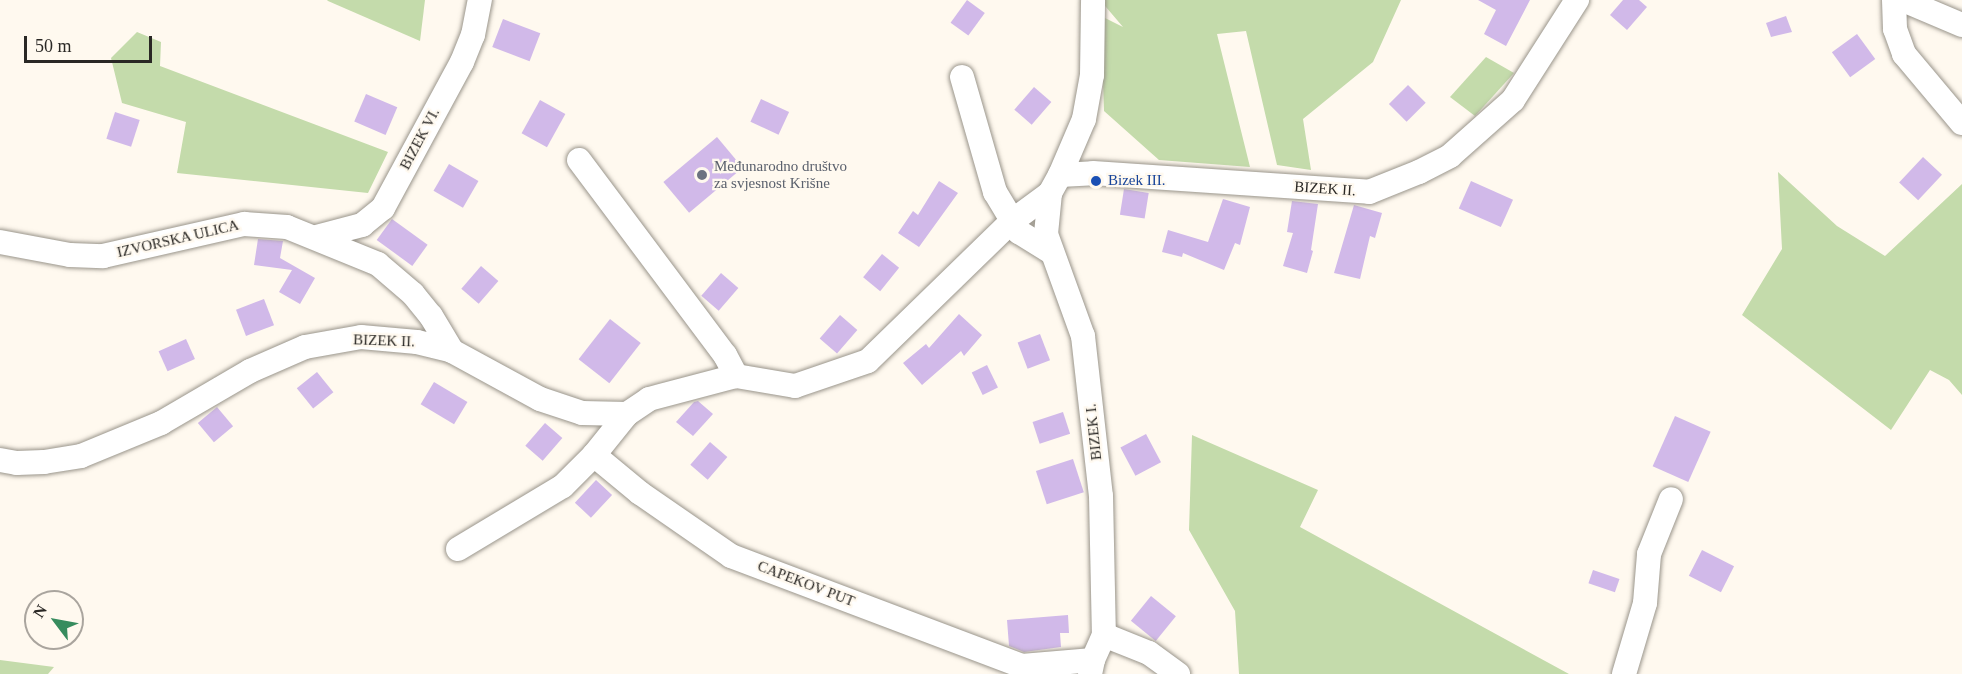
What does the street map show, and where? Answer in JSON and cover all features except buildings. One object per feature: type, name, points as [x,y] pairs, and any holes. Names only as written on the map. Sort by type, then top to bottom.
[{"type":"street","name":"BIZEK VI.","points":[[316,237],[362,225],[383,208],[462,62],[473,35],[480,0]]},
{"type":"street","points":[[458,549],[563,486],[594,455],[627,414],[649,399],[736,376],[795,386],[868,361],[1011,222],[1055,184],[1084,119],[1092,75],[1093,0]]},
{"type":"street","name":"BIZEK II.","points":[[1055,184],[1093,173],[1369,192],[1419,172],[1450,156],[1500,115],[1513,100],[1577,0]]},
{"type":"street","points":[[1894,0],[1895,29],[1904,54],[1962,123]]},
{"type":"street","points":[[1903,0],[1962,25]]},
{"type":"street","points":[[962,78],[994,192],[1019,232],[1052,253]]},
{"type":"street","points":[[579,160],[725,355],[736,376]]},
{"type":"street","name":"BIZEK I.","points":[[1055,184],[1046,234],[1083,336],[1101,496],[1104,635],[1092,667]]},
{"type":"street","name":"IZVORSKA ULICA","points":[[0,242],[70,255],[103,256],[244,224],[287,226],[378,264],[399,280],[431,316],[452,351]]},
{"type":"street","name":"BIZEK II.","points":[[0,460],[44,462],[81,456],[160,423],[250,371],[305,347],[361,337],[417,342],[452,351],[540,399],[582,413],[627,414]]},
{"type":"street","name":"CAPEKOV PUT","points":[[594,455],[640,493],[731,556],[1022,666],[1092,667]]},
{"type":"street","points":[[1624,674],[1645,603],[1649,554],[1671,499]]},
{"type":"street","points":[[1104,635],[1149,652],[1178,674]]},
{"type":"green space","points":[[425,0],[420,41],[328,1]]},
{"type":"green space","points":[[1100,0],[1401,0],[1373,62],[1303,119],[1311,170],[1277,165],[1246,31],[1217,34],[1250,167],[1159,160],[1104,111],[1101,16],[1123,27]]},
{"type":"green space","points":[[137,32],[161,42],[160,66],[388,152],[368,193],[177,173],[186,122],[122,103],[111,58]]},
{"type":"green space","points":[[1486,57],[1514,73],[1475,116],[1450,97]]},
{"type":"green space","points":[[1778,172],[1837,226],[1885,256],[1962,184],[1962,395],[1949,380],[1930,370],[1891,430],[1742,315],[1782,249]]},
{"type":"green space","points":[[1192,435],[1318,490],[1300,527],[1569,674],[1239,674],[1235,611],[1189,530]]},
{"type":"green space","points":[[0,660],[54,667],[48,674],[0,674]]},
{"type":"place","name":"Međunarodno društvo za svjesnost Krišne","points":[[702,175]]},
{"type":"place","name":"Bizek III.","points":[[1096,181]]}]
